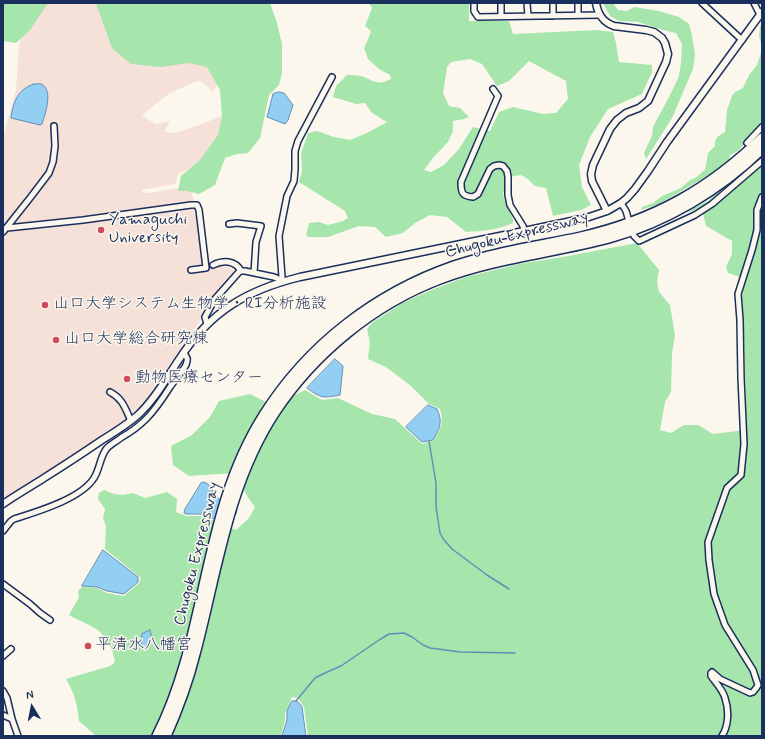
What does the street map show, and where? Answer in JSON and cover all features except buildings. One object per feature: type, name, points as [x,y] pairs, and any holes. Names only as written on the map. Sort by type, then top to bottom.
[{"type":"highway","name":"Chugoku Expressway","points":[[231,496],[232,478],[249,441],[263,416],[306,360],[360,313],[399,290],[456,265],[609,229],[634,222],[657,212],[704,186],[725,171],[762,138]]},
{"type":"highway","name":"Chugoku Expressway","points":[[157,736],[170,707],[180,679],[221,527],[231,496],[267,424],[301,378],[315,363],[347,333],[365,320],[402,297],[439,279],[479,266],[612,237],[660,219],[708,193],[762,149]]},
{"type":"highway","name":"Chugoku Expressway","points":[[166,736],[188,682],[200,635],[221,527]]},
{"type":"street","points":[[474,3],[474,12],[478,17],[600,15]]},
{"type":"street","points":[[501,3],[501,16]]},
{"type":"street","points":[[528,3],[528,16]]},
{"type":"street","points":[[553,3],[553,16]]},
{"type":"street","points":[[578,3],[578,15]]},
{"type":"street","points":[[596,3],[600,15],[609,24],[654,32],[662,38],[668,54],[666,62],[648,101],[640,108],[626,113],[617,120],[610,129],[593,165],[591,174],[592,181],[607,210]]},
{"type":"street","points":[[702,3],[742,40]]},
{"type":"street","points":[[3,504],[140,414],[154,397],[194,338],[207,324],[225,309],[245,296],[281,281],[586,218],[621,203],[639,183],[667,142],[761,14],[754,3]]},
{"type":"street","points":[[281,281],[279,236],[287,196],[294,181],[296,169],[295,151],[298,141],[332,77]]},
{"type":"street","points":[[493,90],[498,96],[461,182],[461,189],[463,194],[473,197],[478,194],[490,169],[494,166],[503,166],[507,171],[510,205],[523,226],[524,232]]},
{"type":"street","points":[[5,230],[49,173],[53,162],[55,146],[54,126]]},
{"type":"street","points":[[747,143],[762,127]]},
{"type":"street","points":[[634,236],[639,241],[695,216],[712,204],[762,161]]},
{"type":"street","points":[[722,736],[725,732],[727,721],[725,698],[711,673],[712,672],[720,678],[750,693],[753,692],[758,685],[753,670],[725,625],[714,594],[708,542],[727,488],[741,475],[744,444],[738,294],[757,230],[757,210],[762,197]]},
{"type":"street","points":[[621,203],[628,218]]},
{"type":"street","points":[[5,230],[197,205],[199,210],[206,268],[191,270]]},
{"type":"street","points":[[229,224],[238,223],[261,226],[256,242],[254,273]]},
{"type":"street","points":[[213,265],[224,261],[230,262],[239,267],[241,271]]},
{"type":"street","points":[[207,324],[205,317],[215,299],[239,272],[241,271],[274,277],[281,281]]},
{"type":"street","points":[[3,531],[14,519],[51,507],[78,493],[87,486],[98,472],[106,449],[138,426],[159,404],[186,365],[188,359],[183,353]]},
{"type":"street","points":[[110,392],[118,396],[122,401],[131,421]]},
{"type":"street","points":[[3,584],[50,620]]},
{"type":"street","points":[[3,656],[11,649]]},
{"type":"street","points":[[3,691],[7,698],[18,736]]},
{"type":"street","points":[[3,715],[12,719]]},
{"type":"shaded area","name":"Yamaguchi University","points":[[43,3],[146,3],[176,20],[221,81],[212,92],[202,82],[197,81],[170,93],[142,116],[156,124],[170,121],[164,132],[175,133],[202,124],[238,109],[206,161],[178,174],[175,184],[142,190],[143,193],[148,193],[191,186],[205,270],[216,266],[228,266],[234,271],[216,293],[199,323],[148,398],[134,413],[121,424],[23,488],[3,498],[3,140],[16,90],[21,34]]},
{"type":"green space","points":[[3,3],[48,3],[30,30],[16,43],[3,41]]},
{"type":"green space","points":[[96,3],[270,3],[282,44],[282,73],[279,85],[269,95],[260,138],[248,153],[237,154],[225,158],[215,185],[199,194],[187,191],[178,191],[181,176],[200,160],[218,135],[222,116],[220,90],[207,67],[189,63],[161,67],[131,64],[112,48]]},
{"type":"green space","points":[[369,3],[469,3],[469,21],[509,21],[513,34],[597,30],[613,32],[619,62],[652,65],[652,72],[642,94],[608,109],[590,137],[579,165],[582,187],[591,205],[581,210],[553,216],[546,188],[535,186],[521,175],[509,177],[505,183],[503,195],[513,223],[496,229],[466,232],[447,217],[430,215],[415,223],[403,233],[386,237],[375,227],[359,226],[328,237],[308,237],[306,235],[309,223],[319,222],[328,225],[348,218],[345,211],[299,182],[302,171],[301,153],[308,133],[317,131],[334,137],[350,140],[387,122],[372,113],[365,103],[356,104],[333,97],[336,86],[347,75],[364,77],[375,82],[382,82],[391,79],[390,75],[379,69],[368,59],[364,48],[371,31],[365,26],[372,8]],"holes":[[[470,59],[482,64],[497,86],[509,81],[529,61],[566,81],[568,99],[556,113],[543,114],[513,107],[499,112],[490,131],[473,127],[459,149],[444,165],[431,172],[424,170],[448,142],[453,131],[453,121],[469,117],[460,108],[449,106],[443,93],[447,67],[451,62]]]},
{"type":"green space","points":[[603,3],[613,3],[618,10],[627,11],[634,7],[659,11],[679,17],[689,24],[695,55],[693,69],[672,118],[646,159],[644,153],[652,136],[653,127],[679,76],[682,44],[676,33],[638,22],[619,21],[610,16]]},
{"type":"green space","points":[[762,25],[762,127],[749,138],[738,151],[730,155],[729,160],[709,175],[659,204],[641,210],[642,207],[653,203],[662,196],[681,188],[705,170],[708,153],[715,146],[715,141],[717,138],[725,132],[727,110],[732,96],[735,92],[743,88],[749,75],[757,65],[761,53],[759,36],[760,26]]},
{"type":"green space","points":[[762,156],[762,736],[308,736],[304,707],[298,698],[292,697],[285,714],[285,721],[281,736],[96,736],[79,721],[75,699],[66,679],[110,666],[115,661],[110,645],[99,631],[69,615],[79,597],[78,591],[82,587],[97,588],[107,593],[124,596],[139,583],[141,578],[105,549],[106,526],[103,518],[105,509],[98,499],[99,493],[104,490],[114,494],[123,495],[133,493],[145,498],[167,492],[177,499],[176,512],[186,516],[200,516],[236,530],[249,518],[255,507],[234,473],[189,476],[173,465],[171,446],[192,435],[210,417],[219,401],[250,394],[274,406],[305,390],[322,400],[338,398],[372,414],[395,419],[422,444],[434,440],[441,425],[442,418],[440,409],[429,404],[411,386],[386,367],[368,359],[370,342],[367,329],[373,322],[402,303],[434,289],[466,277],[519,264],[637,243],[659,270],[657,282],[659,292],[670,305],[675,335],[672,353],[671,392],[665,402],[660,430],[671,433],[684,425],[698,425],[713,434],[745,430],[746,405],[742,298],[744,283],[740,277],[728,273],[726,267],[732,254],[732,241],[706,226],[702,209],[687,212],[709,200]]},
{"type":"water","points":[[34,84],[42,84],[46,89],[48,98],[42,124],[40,125],[11,118],[17,97],[24,89]]},
{"type":"water","points":[[279,92],[284,93],[293,105],[288,120],[285,124],[267,117],[273,94]]},
{"type":"water","points":[[335,359],[343,366],[340,395],[323,397],[307,388]]},
{"type":"water","points":[[428,405],[437,409],[440,418],[440,425],[433,440],[422,442],[406,427]]},
{"type":"water","points":[[202,482],[205,482],[209,486],[219,499],[235,505],[237,510],[234,517],[230,520],[216,520],[203,514],[184,513]]},
{"type":"water","points":[[103,550],[138,577],[138,582],[124,594],[107,591],[97,587],[82,586]]},
{"type":"water","points":[[150,630],[152,639],[148,648],[146,649],[141,644],[142,634]]},
{"type":"water","points":[[292,701],[298,702],[302,707],[306,736],[282,736],[287,720],[287,711]]},
{"type":"waterway","points":[[429,441],[436,483],[436,507],[440,533],[452,549],[509,589]]},
{"type":"waterway","points":[[296,701],[315,678],[341,666],[389,634],[404,633],[430,648],[460,652],[515,653]]},
{"type":"place","name":"Yamaguchi University","points":[[101,230]]},
{"type":"place","name":"山口大学システム生物学・RI分析施設","points":[[45,305]]},
{"type":"place","name":"山口大学総合研究棟","points":[[56,340]]},
{"type":"place","name":"動物医療センター","points":[[127,379]]},
{"type":"place","name":"平清水八幡宮","points":[[88,646]]}]
